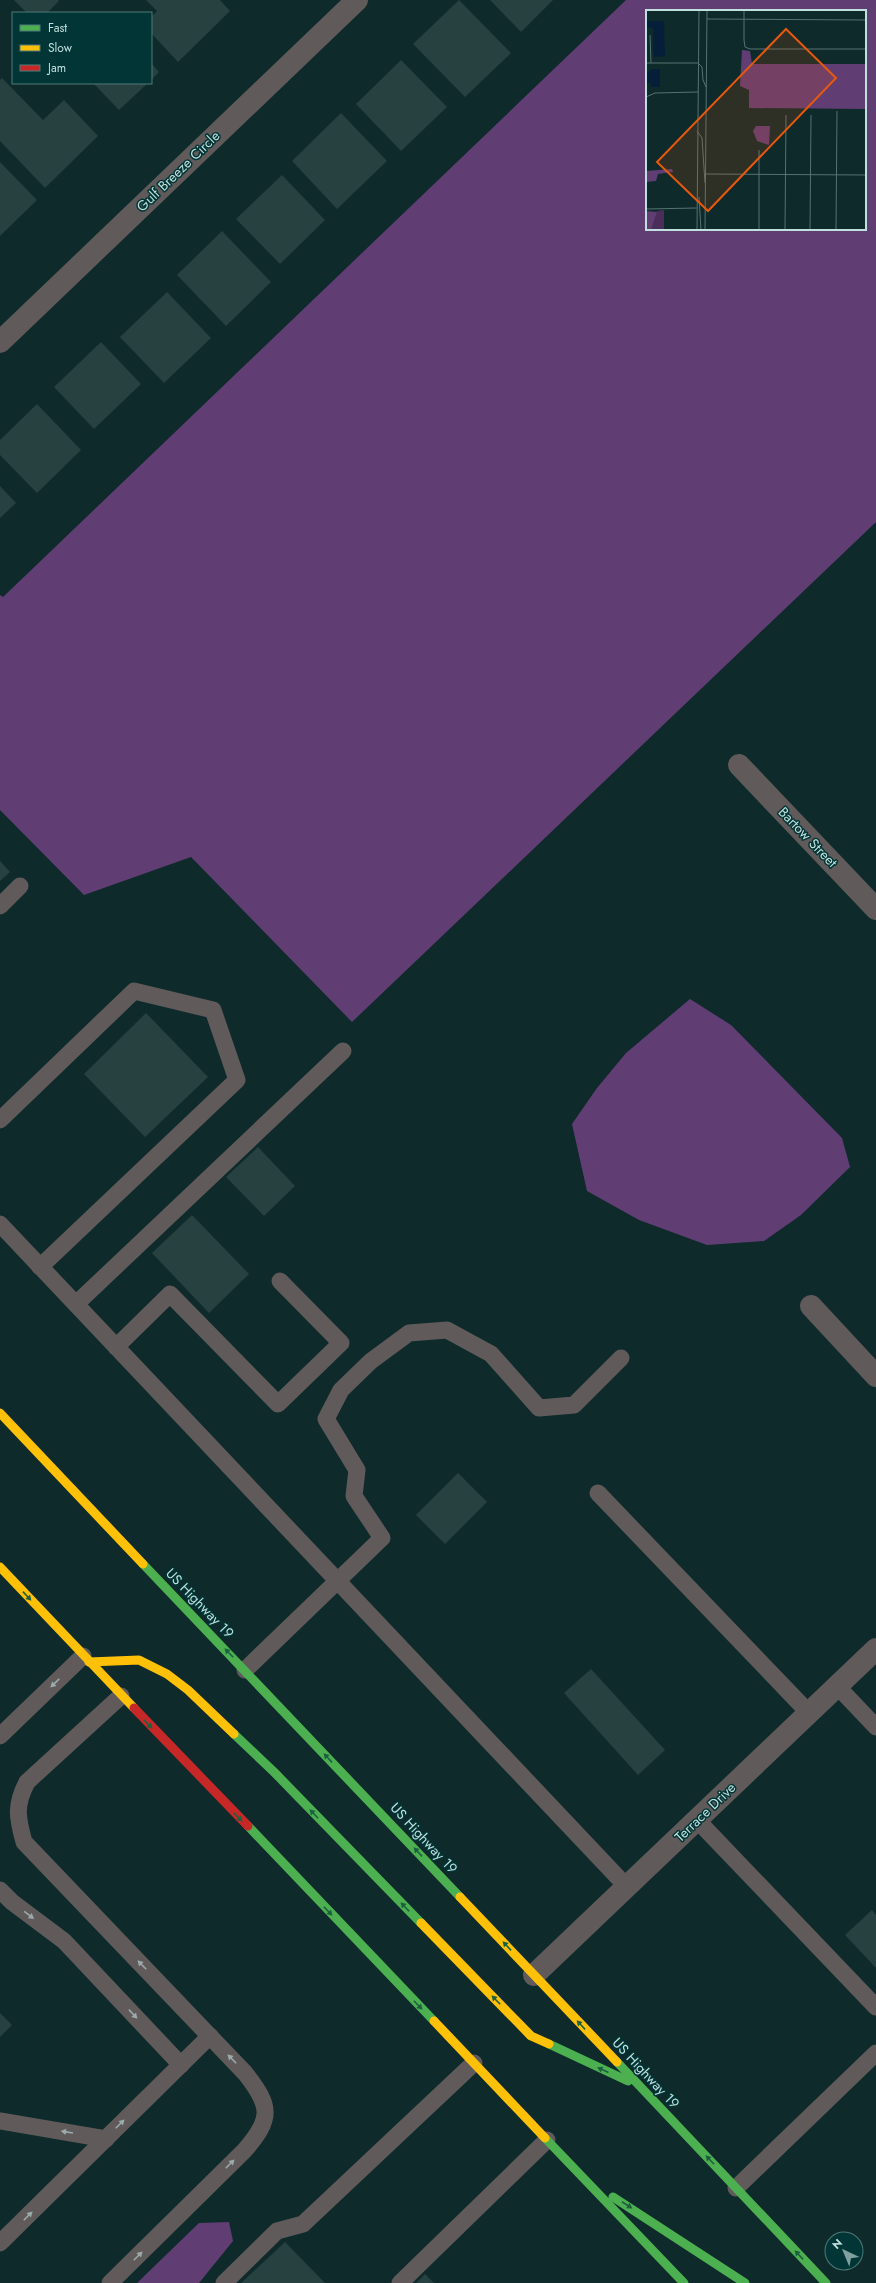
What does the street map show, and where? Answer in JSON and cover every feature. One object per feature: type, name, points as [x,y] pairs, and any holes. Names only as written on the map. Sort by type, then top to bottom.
[{"type":"highway","name":"US Highway 19","points":[[0,1413],[826,2283]]},
{"type":"highway","points":[[0,1567],[121,1696],[684,2283]]},
{"type":"highway","points":[[86,1659],[139,1660],[167,1674],[188,1690],[274,1772],[531,2036],[638,2086]]},
{"type":"highway","points":[[582,2176],[745,2283]]},
{"type":"street","name":"Gulf Breeze Circle","points":[[0,342],[357,0]]},
{"type":"street","name":"Bartow Street","points":[[739,765],[876,909]]},
{"type":"street","points":[[811,1306],[876,1376]]},
{"type":"street","name":"Terrace Drive","points":[[534,1975],[876,1649]]},
{"type":"lane","points":[[0,906],[20,886]]},
{"type":"lane","points":[[0,1120],[134,991],[213,1010],[237,1080],[40,1267]]},
{"type":"lane","points":[[76,1304],[343,1051]]},
{"type":"lane","points":[[0,1224],[627,1887]]},
{"type":"lane","points":[[116,1347],[170,1294],[278,1404],[341,1343],[280,1281]]},
{"type":"lane","points":[[245,1670],[382,1538],[354,1496],[357,1470],[326,1419],[341,1390],[370,1360],[409,1334],[447,1330],[491,1354],[539,1408],[574,1406],[621,1358]]},
{"type":"lane","points":[[598,1493],[809,1713]]},
{"type":"lane","points":[[0,1736],[86,1659]]},
{"type":"lane","points":[[837,1686],[876,1727]]},
{"type":"lane","points":[[110,2283],[259,2133],[267,2113],[259,2091],[210,2036],[24,1842],[18,1819],[19,1798],[27,1782],[121,1696]]},
{"type":"lane","points":[[697,1820],[876,2008]]},
{"type":"lane","points":[[0,1890],[12,1902],[64,1941],[181,2065]]},
{"type":"lane","points":[[0,2243],[210,2036]]},
{"type":"lane","points":[[736,2188],[876,2053]]},
{"type":"lane","points":[[224,2283],[277,2231],[303,2224],[474,2063]]},
{"type":"lane","points":[[0,2121],[106,2139]]},
{"type":"lane","points":[[400,2283],[548,2140]]},
{"type":"shaded area","points":[[626,0],[876,0],[876,522],[352,1022],[191,857],[84,895],[0,810],[0,595],[3,597]]},
{"type":"shaded area","points":[[690,999],[731,1025],[842,1138],[850,1167],[801,1215],[764,1241],[707,1245],[639,1220],[587,1191],[572,1124],[597,1088],[626,1053]]},
{"type":"shaded area","points":[[229,2222],[233,2241],[199,2283],[137,2283],[199,2223]]},
{"type":"building","points":[[14,0],[59,1],[48,12],[26,12]]},
{"type":"building","points":[[146,0],[220,0],[230,11],[178,62],[152,34],[152,16],[157,11]]},
{"type":"building","points":[[459,0],[511,53],[465,97],[413,44]]},
{"type":"building","points":[[490,0],[553,0],[521,32]]},
{"type":"building","points":[[401,60],[447,107],[401,151],[356,104]]},
{"type":"building","points":[[152,64],[159,72],[152,79]]},
{"type":"building","points":[[2,78],[43,120],[64,100],[98,136],[45,188],[0,141],[0,80]]},
{"type":"building","points":[[94,84],[147,84],[119,110]]},
{"type":"building","points":[[341,113],[387,161],[337,209],[292,161]]},
{"type":"building","points":[[0,162],[37,200],[0,236]]},
{"type":"building","points":[[282,175],[325,220],[280,264],[236,219]]},
{"type":"building","points":[[222,231],[271,282],[226,326],[177,275]]},
{"type":"building","points":[[167,292],[211,338],[164,383],[120,337]]},
{"type":"building","points":[[101,342],[141,384],[94,429],[54,387]]},
{"type":"building","points":[[37,404],[81,450],[37,493],[0,455],[0,440]]},
{"type":"building","points":[[0,486],[16,503],[0,518]]},
{"type":"building","points":[[0,861],[10,872],[0,881]]},
{"type":"building","points":[[146,1013],[208,1077],[145,1137],[84,1074]]},
{"type":"building","points":[[258,1147],[295,1186],[264,1216],[226,1177]]},
{"type":"building","points":[[192,1215],[249,1274],[209,1313],[152,1253]]},
{"type":"building","points":[[458,1473],[487,1502],[445,1544],[416,1515]]},
{"type":"building","points":[[591,1669],[665,1750],[638,1775],[564,1693]]},
{"type":"building","points":[[872,1910],[876,1915],[876,1968],[845,1935]]},
{"type":"building","points":[[0,2013],[12,2025],[0,2037]]},
{"type":"building","points":[[285,2242],[325,2283],[241,2283]]},
{"type":"building","points":[[425,2274],[434,2283],[416,2283]]},
{"type":"traffic: fast","points":[[143,1564],[460,1897]]},
{"type":"traffic: fast","points":[[234,1734],[274,1772],[421,1923]]},
{"type":"traffic: fast","points":[[248,1826],[434,2021]]},
{"type":"traffic: fast","points":[[549,2044],[628,2081]]},
{"type":"traffic: fast","points":[[617,2062],[826,2283]]},
{"type":"traffic: fast","points":[[545,2138],[684,2283]]},
{"type":"traffic: fast","points":[[613,2197],[745,2283]]},
{"type":"traffic: slow","points":[[0,1413],[143,1564]]},
{"type":"traffic: slow","points":[[0,1567],[134,1708]]},
{"type":"traffic: slow","points":[[89,1662],[139,1660],[167,1674],[188,1690],[234,1734]]},
{"type":"traffic: slow","points":[[460,1897],[617,2062]]},
{"type":"traffic: slow","points":[[421,1923],[531,2036],[549,2044]]},
{"type":"traffic: slow","points":[[434,2021],[545,2138]]},
{"type":"traffic: jam","points":[[134,1708],[248,1826]]}]
